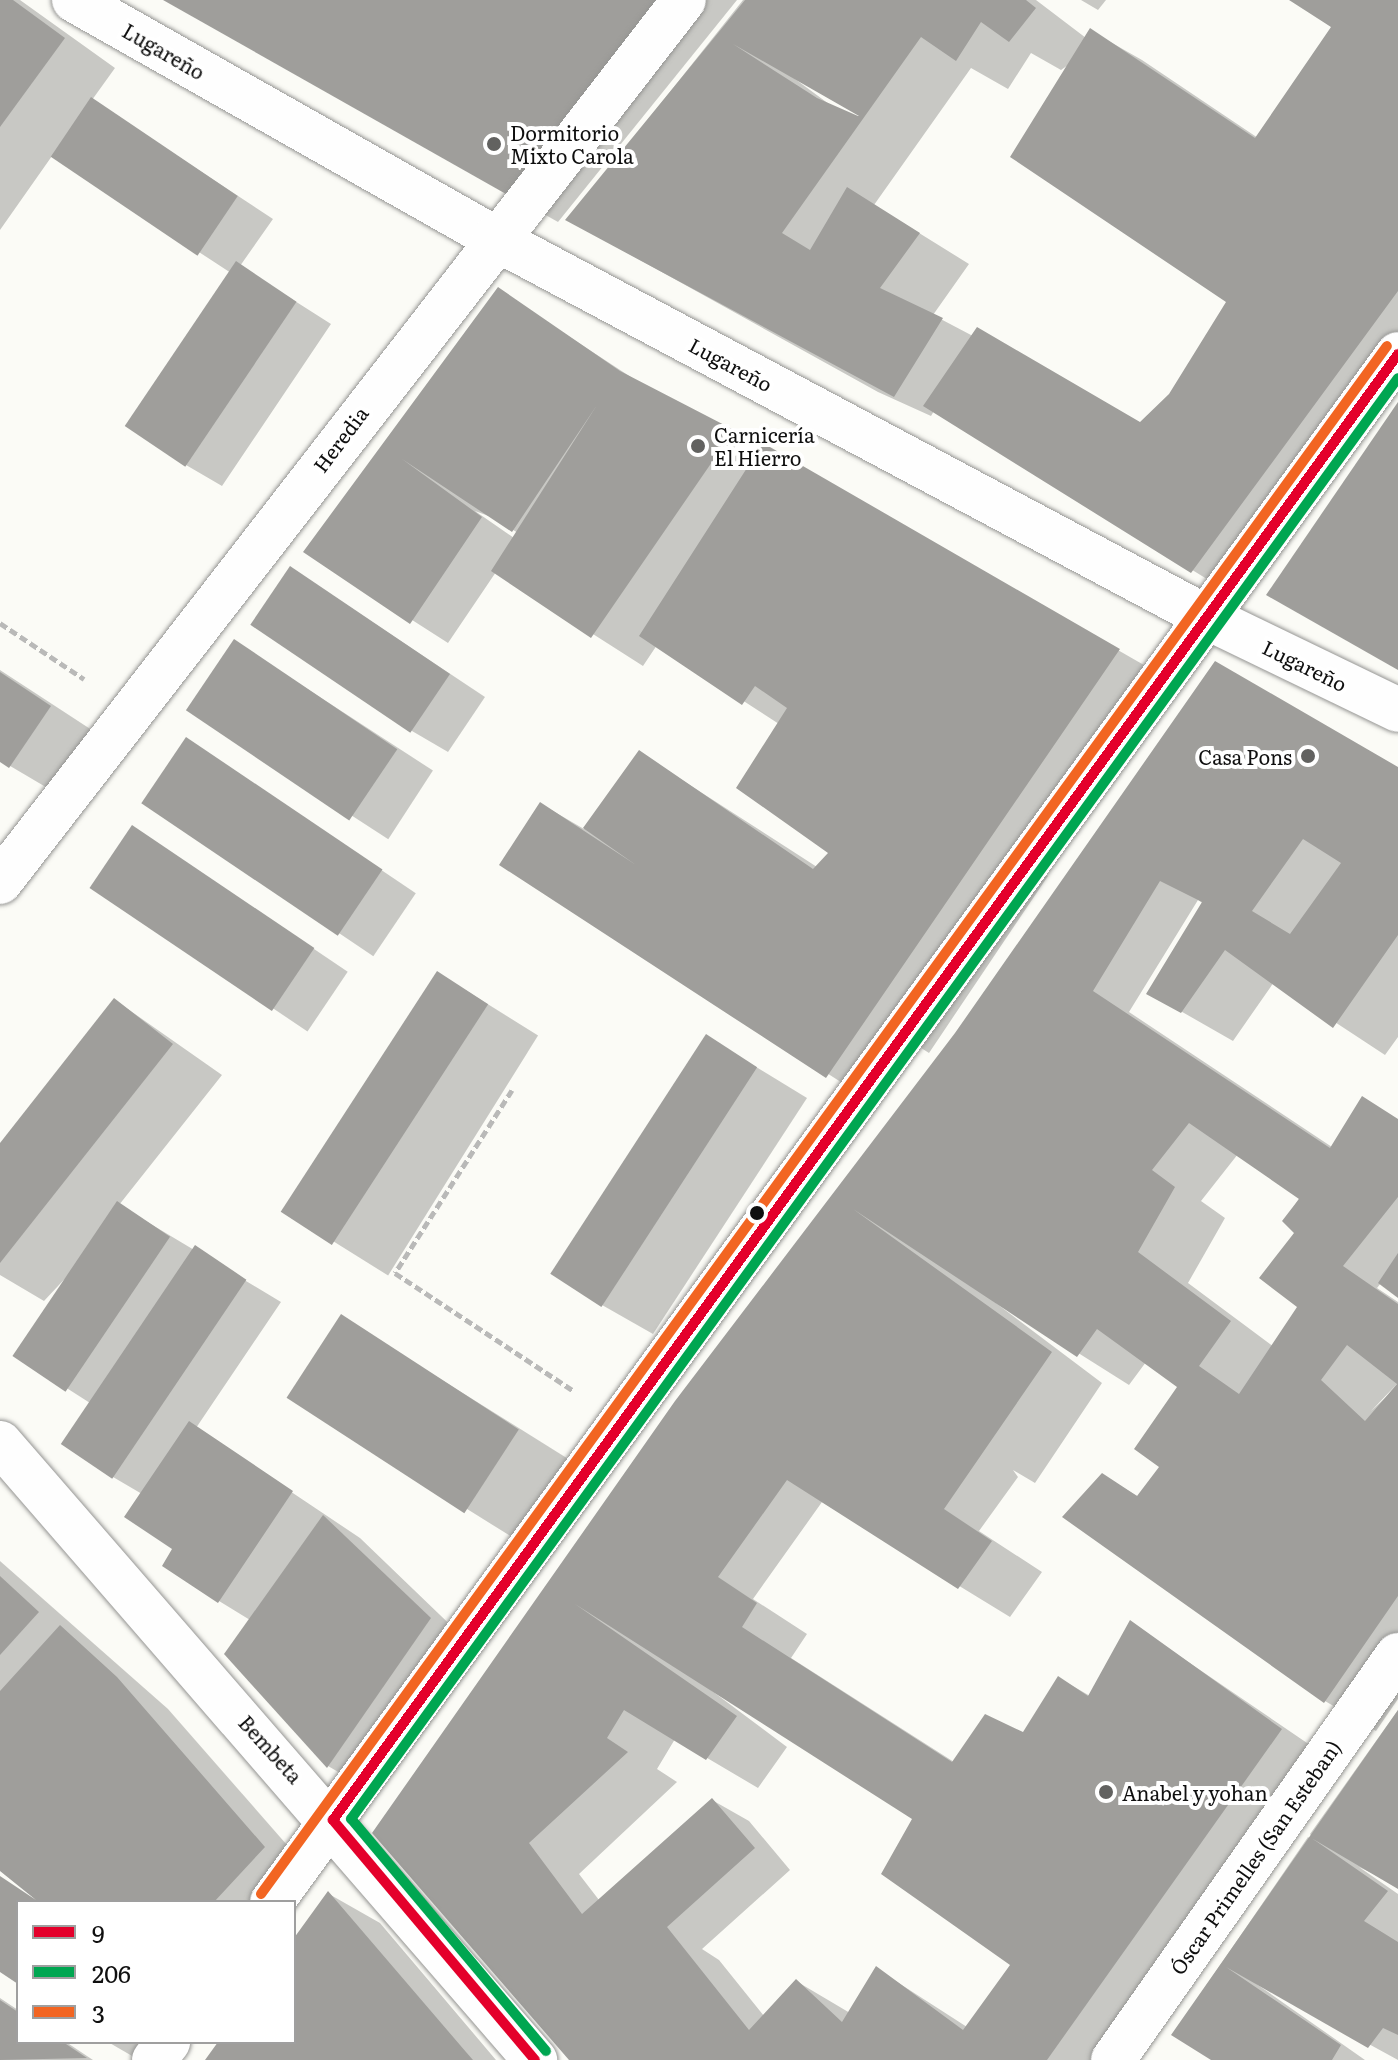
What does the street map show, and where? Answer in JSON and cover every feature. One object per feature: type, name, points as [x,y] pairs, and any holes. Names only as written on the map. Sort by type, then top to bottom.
[{"type":"street","name":"Lugareño","points":[[74,0],[494,238],[1208,618],[1398,710]]},
{"type":"street","name":"Heredia","points":[[0,882],[494,238],[684,0]]},
{"type":"street","points":[[273,1900],[625,1424],[1398,354]]},
{"type":"street","name":"Bembeta","points":[[0,1443],[333,1820],[535,2060]]},
{"type":"street","name":"Óscar Primelles (San Esteban)","points":[[1113,2060],[1398,1655]]},
{"type":"street","points":[[154,2060],[166,2044]]},
{"type":"path","points":[[0,623],[131,711]]},
{"type":"path","points":[[512,1090],[395,1273],[625,1424]]},
{"type":"building","points":[[0,0],[13,0],[65,38],[0,127]]},
{"type":"building","points":[[163,0],[665,0],[506,194]]},
{"type":"building","points":[[745,0],[1026,0],[1036,8],[1009,42],[981,22],[956,61],[921,37],[782,233],[810,250],[847,187],[920,233],[880,288],[943,318],[894,397],[565,220]],"holes":[[[733,44],[859,116],[817,98]]]},
{"type":"building","points":[[1289,0],[1398,0],[1398,291],[1191,573],[923,406],[977,327],[1140,422],[1169,394],[1226,302],[1010,157],[1090,28],[1255,138],[1331,27]]},
{"type":"building","points":[[91,97],[238,196],[197,256],[51,157]]},
{"type":"building","points":[[236,261],[297,302],[185,467],[125,426]]},
{"type":"building","points":[[498,287],[620,371],[734,430],[591,638],[491,571],[597,405],[512,532],[402,459],[482,517],[410,624],[303,552]]},
{"type":"building","points":[[1398,402],[1398,670],[1266,595]]},
{"type":"building","points":[[763,443],[1120,649],[826,1078],[499,865],[540,802],[636,865],[583,828],[639,750],[813,869],[828,853],[736,788],[787,708],[755,686],[742,705],[639,636]]},
{"type":"building","points":[[290,566],[450,674],[410,733],[250,625]]},
{"type":"building","points":[[234,639],[397,749],[349,820],[186,710]]},
{"type":"building","points":[[1215,661],[1398,767],[1398,935],[1333,1028],[1225,950],[1181,1013],[1146,994],[1202,902],[1160,881],[1093,991],[1330,1148],[1362,1096],[1398,1119],[1398,1197],[1343,1266],[1398,1304],[1398,1596],[1324,1703],[1062,1517],[1102,1473],[1137,1496],[1159,1467],[1134,1449],[1177,1387],[1097,1329],[1077,1357],[853,1209],[1052,1352],[944,1509],[992,1541],[958,1589],[787,1480],[718,1577],[757,1603],[742,1627],[952,1762],[985,1714],[1023,1732],[1058,1676],[1088,1696],[1130,1620],[1282,1729],[1047,2060],[569,2060],[372,1833],[675,1401],[955,1033]],"holes":[[[1303,839],[1341,863],[1290,934],[1252,911]],[[1189,1123],[1299,1199],[1282,1221],[1294,1233],[1259,1278],[1297,1307],[1239,1394],[1199,1366],[1231,1321],[1138,1252],[1175,1187],[1152,1170]],[[1347,1345],[1397,1384],[1365,1421],[1321,1380]],[[575,1604],[912,1819],[881,1874],[1010,1965],[963,2030],[876,1966],[842,2022],[796,1979],[749,2030],[667,1927],[755,1848],[712,1798],[582,1914],[529,1843],[628,1752],[607,1738],[624,1710],[706,1760],[737,1716]]]},
{"type":"building","points":[[0,672],[51,706],[9,768],[0,762]]},
{"type":"building","points":[[186,737],[382,870],[338,936],[141,803]]},
{"type":"building","points":[[132,825],[314,948],[272,1011],[90,888]]},
{"type":"building","points":[[437,971],[488,1004],[332,1245],[281,1212]]},
{"type":"building","points":[[114,998],[173,1044],[0,1263],[0,1143]]},
{"type":"building","points":[[706,1034],[757,1067],[601,1307],[550,1274]]},
{"type":"building","points":[[117,1201],[170,1237],[65,1392],[12,1356]]},
{"type":"building","points":[[195,1245],[246,1280],[112,1479],[61,1444]]},
{"type":"building","points":[[1398,1253],[1398,1298],[1378,1283]]},
{"type":"building","points":[[341,1314],[519,1429],[464,1513],[287,1398]]},
{"type":"building","points":[[189,1421],[293,1491],[218,1603],[162,1566],[172,1549],[124,1517]]},
{"type":"building","points":[[323,1515],[431,1618],[327,1768],[224,1654]]},
{"type":"building","points":[[0,1576],[39,1612],[0,1655]]},
{"type":"building","points":[[60,1625],[117,1677],[265,1847],[216,1900],[36,1900],[0,1871],[0,1691]]},
{"type":"building","points":[[1398,1710],[1398,1889],[1313,1839],[1388,1891],[1364,1921],[1398,1942],[1398,2035],[1383,2028],[1368,2048],[1226,1967],[1341,2045],[1332,2060],[1211,2060],[1171,2035]]},
{"type":"building","points":[[0,1876],[36,1900],[16,1900],[16,1983],[0,1972]]},
{"type":"building","points":[[328,1891],[473,2060],[205,2060],[217,2044],[296,2044],[296,1935]]},
{"type":"building","points":[[0,2000],[16,2011],[16,2044],[66,2044],[87,2058],[0,2060]]},
{"type":"transit line","name":"3","points":[[261,1894],[1387,346]]},
{"type":"transit line","name":"9","points":[[535,2060],[333,1820],[1398,354]]},
{"type":"transit line","name":"206","points":[[546,2051],[351,1819],[1398,378]]},
{"type":"place","name":"Dormitorio Mixto Carola","points":[[494,144]]},
{"type":"place","name":"Carnicería El Hierro","points":[[698,446]]},
{"type":"place","name":"Casa Pons","points":[[1308,756]]},
{"type":"place","name":"Anabel y yohan","points":[[1106,1792]]}]
